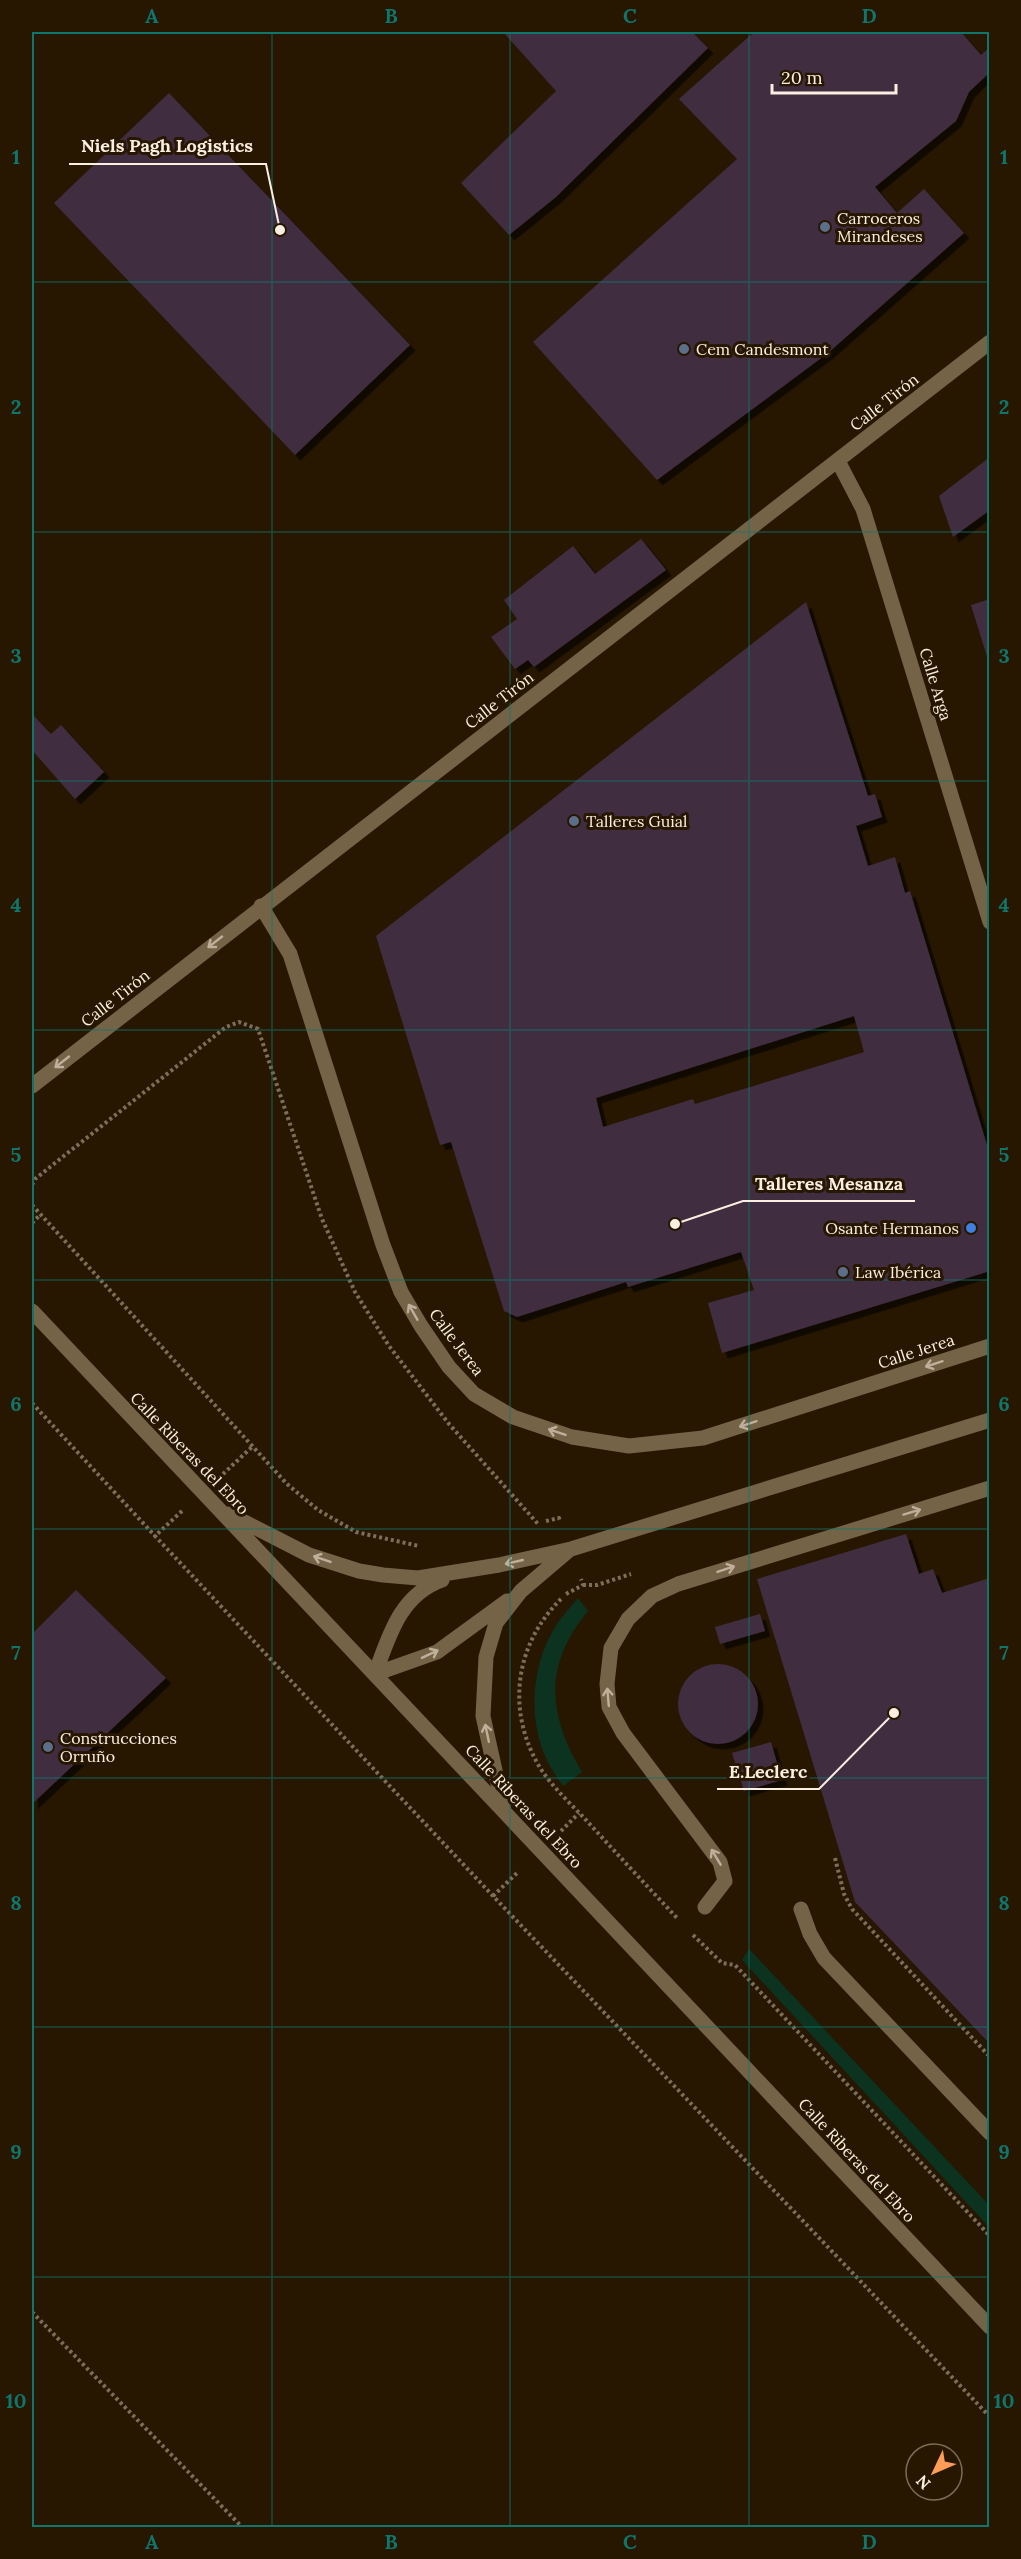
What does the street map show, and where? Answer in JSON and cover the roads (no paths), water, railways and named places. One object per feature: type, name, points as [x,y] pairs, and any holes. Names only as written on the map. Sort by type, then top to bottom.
[{"type":"street","name":"Calle Tirón","points":[[32,1086],[990,342]]},
{"type":"street","name":"Calle Arga","points":[[838,461],[863,509],[990,922]]},
{"type":"street","name":"Calle Jerea","points":[[261,906],[290,954],[383,1245],[401,1292],[449,1367],[474,1394],[503,1412],[513,1418],[572,1437],[629,1446],[703,1438],[990,1346]]},
{"type":"street","name":"Calle Riberas del Ebro","points":[[32,1311],[990,2327]]},
{"type":"street","points":[[218,1509],[309,1554],[359,1572],[418,1578],[571,1549],[990,1420]]},
{"type":"street","points":[[705,1907],[725,1881],[720,1862],[623,1733],[609,1707],[607,1684],[610,1648],[628,1619],[652,1596],[678,1584],[990,1488]]},
{"type":"street","points":[[375,1674],[437,1652],[521,1591],[571,1549]]},
{"type":"street","points":[[375,1674],[394,1623],[408,1602],[428,1585],[470,1569]]},
{"type":"street","points":[[504,1811],[483,1716],[483,1689],[486,1657],[496,1623],[521,1591]]},
{"type":"street","points":[[801,1909],[810,1934],[824,1958],[990,2133]]},
{"type":"place","name":"Carroceros Mirandeses","points":[[825,227]]},
{"type":"place","name":"Niels Pagh Logistics","points":[[280,230]]},
{"type":"place","name":"Cem Candesmont","points":[[684,349]]},
{"type":"place","name":"Talleres Guial","points":[[574,821]]},
{"type":"place","name":"Talleres Mesanza","points":[[675,1224]]},
{"type":"place","name":"Osante Hermanos","points":[[971,1228]]},
{"type":"place","name":"Law Ibérica","points":[[843,1272]]},
{"type":"place","name":"E.Leclerc","points":[[894,1713]]},
{"type":"place","name":"Construcciones Orruño","points":[[48,1747]]}]
